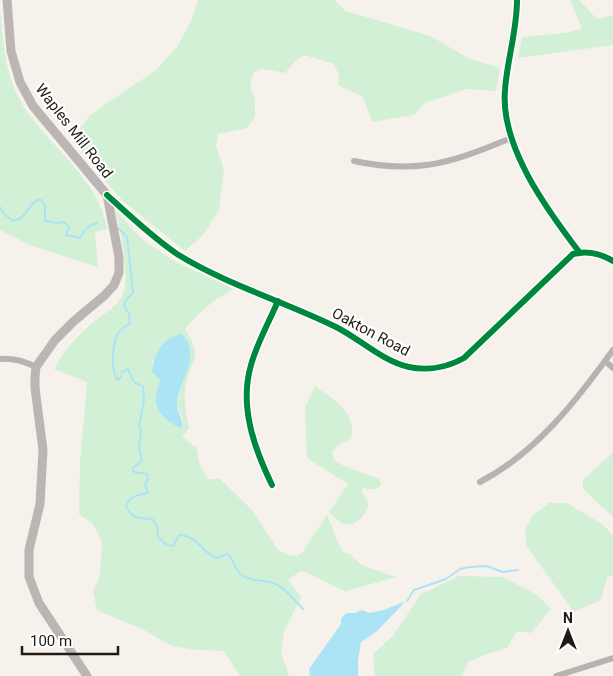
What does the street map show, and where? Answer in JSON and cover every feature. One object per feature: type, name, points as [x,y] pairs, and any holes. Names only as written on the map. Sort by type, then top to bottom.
[{"type":"main road","name":"Waples Mill Road","points":[[7,0],[11,51],[14,66],[24,90],[39,113],[107,196],[119,257],[117,281],[105,295],[54,340],[36,367]]},
{"type":"main road","points":[[36,367],[35,388],[43,450],[42,483],[40,504],[29,550],[29,577],[39,604],[87,676]]},
{"type":"street","points":[[517,0],[517,17],[504,95],[507,126],[511,138],[538,194],[580,252],[600,254],[613,260]]},
{"type":"street","points":[[354,161],[366,164],[401,166],[428,165],[458,158],[511,138]]},
{"type":"street","name":"Oakton Road","points":[[107,196],[176,253],[206,269],[338,329],[398,364],[419,368],[442,366],[457,362],[472,352],[560,266],[574,254],[580,252]]},
{"type":"street","points":[[272,485],[250,429],[248,387],[253,358],[278,301]]},
{"type":"street","points":[[480,482],[497,473],[556,422],[613,350]]},
{"type":"street","points":[[0,358],[19,360],[36,367]]},
{"type":"street","points":[[605,362],[613,368]]},
{"type":"street","points":[[556,676],[613,658]]},
{"type":"green space","points":[[198,0],[334,0],[346,11],[430,36],[468,58],[500,68],[496,91],[467,89],[425,103],[414,115],[372,122],[363,97],[338,85],[339,75],[334,64],[304,55],[295,61],[285,73],[262,69],[254,72],[250,86],[255,99],[255,117],[247,128],[218,134],[216,146],[224,169],[219,210],[203,235],[185,251],[124,202],[72,139],[90,115],[156,70],[177,47],[192,19]]},
{"type":"green space","points":[[570,0],[579,0],[597,19],[613,15],[613,45],[518,58],[522,37],[565,33],[582,29]]},
{"type":"green space","points":[[0,8],[6,61],[19,98],[37,125],[85,180],[95,195],[102,211],[107,229],[95,232],[98,267],[32,246],[0,230]]},
{"type":"green space","points":[[116,211],[143,240],[176,262],[233,289],[195,317],[185,329],[191,339],[195,354],[185,388],[189,428],[182,437],[196,447],[200,465],[208,479],[220,479],[252,510],[278,550],[297,556],[302,553],[327,515],[344,553],[350,554],[362,565],[396,577],[346,591],[306,572],[300,571],[288,580],[301,597],[284,632],[281,652],[289,676],[240,676],[224,651],[172,646],[146,631],[97,610],[93,591],[100,575],[102,542],[93,524],[79,514],[80,463],[87,382],[54,369],[75,339],[112,308],[122,296],[125,267]],"holes":[[[185,337],[189,347],[190,360],[177,404],[183,420],[173,424],[160,413],[160,380],[154,375],[152,363],[154,359]]]},
{"type":"green space","points":[[315,386],[336,401],[351,421],[351,438],[336,447],[332,452],[334,460],[379,479],[381,484],[375,489],[363,488],[361,490],[369,504],[363,516],[355,523],[347,525],[342,523],[329,512],[348,484],[307,458],[305,408]]},
{"type":"green space","points":[[613,452],[613,517],[583,489],[583,480]]},
{"type":"green space","points":[[549,503],[567,503],[602,524],[613,535],[613,575],[607,577],[601,600],[574,612],[527,547],[525,530],[533,515]]},
{"type":"green space","points":[[459,576],[503,577],[537,595],[551,609],[531,633],[517,631],[507,648],[468,662],[462,676],[375,676],[373,654],[393,636],[420,595]]},
{"type":"water","points":[[182,334],[188,342],[190,360],[178,395],[177,404],[182,424],[180,428],[167,420],[157,407],[156,395],[160,380],[152,372],[154,359],[160,348],[169,339]]},
{"type":"water","points":[[406,601],[377,631],[361,642],[358,676],[310,676],[309,669],[341,624],[341,618],[347,613],[355,613],[362,610],[369,613],[384,610]]},
{"type":"waterway","points":[[0,207],[4,214],[13,221],[21,218],[36,200],[42,200],[45,206],[45,221],[64,222],[69,227],[66,235],[80,238],[87,228],[97,223]]},
{"type":"waterway","points":[[118,228],[127,237],[133,293],[126,300],[124,306],[129,313],[130,324],[124,327],[117,335],[113,363],[115,376],[118,380],[122,372],[128,369],[134,382],[143,386],[144,400],[139,427],[141,431],[139,447],[142,461],[133,468],[134,472],[147,474],[148,479],[145,485],[148,493],[131,498],[126,507],[134,516],[152,519],[157,525],[158,537],[167,545],[173,546],[179,535],[186,536],[196,541],[212,556],[217,558],[228,554],[243,576],[249,579],[267,581],[279,586],[303,609]]},
{"type":"waterway","points":[[407,601],[414,590],[446,579],[460,569],[486,566],[503,572],[518,570]]},
{"type":"cycle path","points":[[517,0],[505,90],[505,111],[510,133],[518,155],[540,197],[580,253]]},
{"type":"cycle path","points":[[107,195],[159,241],[196,265],[235,284],[336,327],[390,360],[409,367],[423,369],[451,364],[464,358],[573,254],[594,253],[613,261]]},
{"type":"cycle path","points":[[272,485],[254,442],[250,426],[247,396],[251,365],[278,301]]}]
